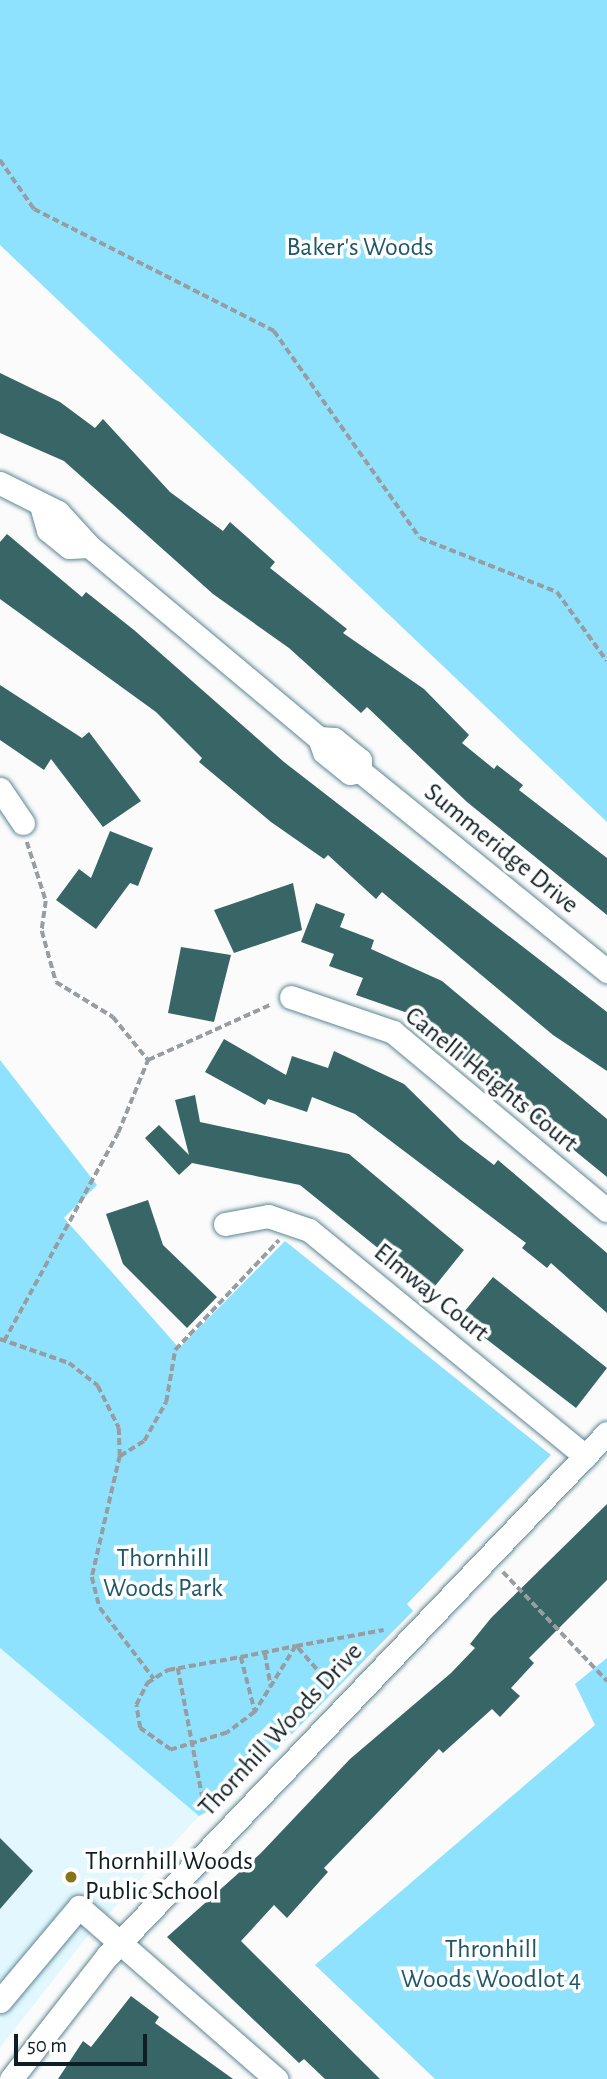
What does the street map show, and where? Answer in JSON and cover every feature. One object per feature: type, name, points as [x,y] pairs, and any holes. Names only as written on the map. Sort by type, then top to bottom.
[{"type":"street","name":"Summeridge Drive","points":[[0,483],[43,509],[48,530],[69,547],[89,546],[319,738],[324,752],[350,772],[359,771],[607,971]]},
{"type":"street","points":[[0,789],[23,823]]},
{"type":"street","name":"Canelli Heights Court","points":[[291,997],[393,1032],[607,1210]]},
{"type":"street","name":"Elmway Court","points":[[225,1224],[268,1216],[309,1230],[585,1456]]},
{"type":"street","name":"Thornhill Woods Drive","points":[[11,2079],[122,1939],[607,1433]]},
{"type":"street","points":[[0,2001],[79,1907],[122,1939],[276,2079]]},
{"type":"path","points":[[0,160],[34,209],[274,331],[420,538],[557,592],[607,661]]},
{"type":"path","points":[[23,823],[46,901],[42,931],[56,982],[113,1017],[148,1060]]},
{"type":"path","points":[[154,1679],[100,1608],[92,1577],[120,1456],[119,1428],[98,1386],[69,1363],[2,1340],[118,1133],[148,1060],[291,997]]},
{"type":"path","points":[[120,1456],[145,1441],[166,1402],[175,1350],[282,1238]]},
{"type":"path","points":[[503,1572],[607,1681]]},
{"type":"path","points":[[296,1646],[255,1712],[227,1733],[192,1746],[171,1750],[140,1728],[136,1705],[154,1679],[178,1668],[242,1657],[296,1646],[384,1630]]},
{"type":"path","points":[[296,1646],[330,1685]]},
{"type":"path","points":[[265,1652],[271,1689]]},
{"type":"path","points":[[242,1657],[255,1712]]},
{"type":"path","points":[[178,1668],[205,1811]]},
{"type":"shaded area","name":"Thornhill Woods Public School","points":[[0,1648],[199,1816],[86,1938],[0,2048]]},
{"type":"green space","name":"Baker's Woods","points":[[0,0],[607,0],[607,822],[0,245]]},
{"type":"green space","name":"Thornhill Woods Park","points":[[0,1060],[97,1185],[64,1218],[179,1348],[285,1241],[551,1455],[407,1604],[413,1611],[224,1803],[199,1816],[0,1648]]},
{"type":"green space","name":"Thronhill Woods Woodlot 4","points":[[607,1658],[607,2079],[435,2079],[315,1965],[595,1725],[575,1684]]},
{"type":"building","points":[[0,373],[60,402],[95,428],[103,419],[170,492],[223,531],[230,522],[275,562],[270,568],[347,629],[343,633],[424,689],[469,735],[462,743],[494,769],[497,765],[523,785],[519,790],[607,858],[607,915],[467,802],[367,707],[361,713],[289,648],[213,594],[64,461],[0,433]]},
{"type":"building","points":[[7,534],[82,597],[86,592],[134,630],[284,762],[607,1012],[607,1071],[553,1035],[382,892],[376,899],[328,855],[324,859],[271,822],[199,762],[202,758],[156,712],[0,599],[0,542]]},
{"type":"building","points":[[0,685],[82,738],[89,732],[141,801],[103,827],[51,759],[44,770],[0,740]]},
{"type":"building","points":[[110,831],[153,848],[138,886],[130,883],[96,929],[56,900],[79,869],[91,878]]},
{"type":"building","points":[[293,883],[302,930],[234,953],[214,910]]},
{"type":"building","points":[[316,903],[345,914],[340,927],[374,940],[371,949],[442,981],[607,1119],[607,1177],[449,1048],[453,1042],[425,1019],[356,995],[363,978],[329,966],[334,954],[301,942]]},
{"type":"building","points":[[181,947],[231,955],[214,1022],[168,1013]]},
{"type":"building","points":[[224,1039],[286,1075],[292,1056],[328,1068],[334,1051],[404,1084],[461,1140],[494,1165],[498,1160],[607,1253],[607,1313],[551,1263],[547,1268],[522,1248],[526,1243],[355,1114],[312,1097],[307,1112],[268,1099],[265,1105],[205,1072]]},
{"type":"building","points":[[195,1095],[200,1122],[349,1154],[464,1250],[431,1291],[300,1185],[192,1163],[179,1175],[145,1138],[159,1125],[189,1155],[175,1100]]},
{"type":"building","points":[[148,1200],[163,1245],[217,1297],[187,1328],[123,1264],[106,1214]]},
{"type":"building","points":[[493,1277],[607,1368],[576,1408],[459,1318]]},
{"type":"building","points":[[607,1504],[607,1580],[529,1658],[534,1663],[511,1688],[520,1696],[500,1717],[492,1709],[443,1753],[439,1749],[324,1868],[328,1872],[287,1918],[274,1905],[241,1941],[380,2079],[325,2079],[304,2059],[299,2063],[167,1937],[261,1853],[350,1759],[451,1673],[475,1648],[470,1644],[491,1618]]},
{"type":"building","points":[[0,1838],[33,1871],[0,1909]]},
{"type":"building","points":[[131,1996],[159,2017],[155,2023],[233,2079],[58,2079],[83,2041],[91,2047]]},
{"type":"place","name":"Thornhill Woods Public School","points":[[71,1877]]}]
